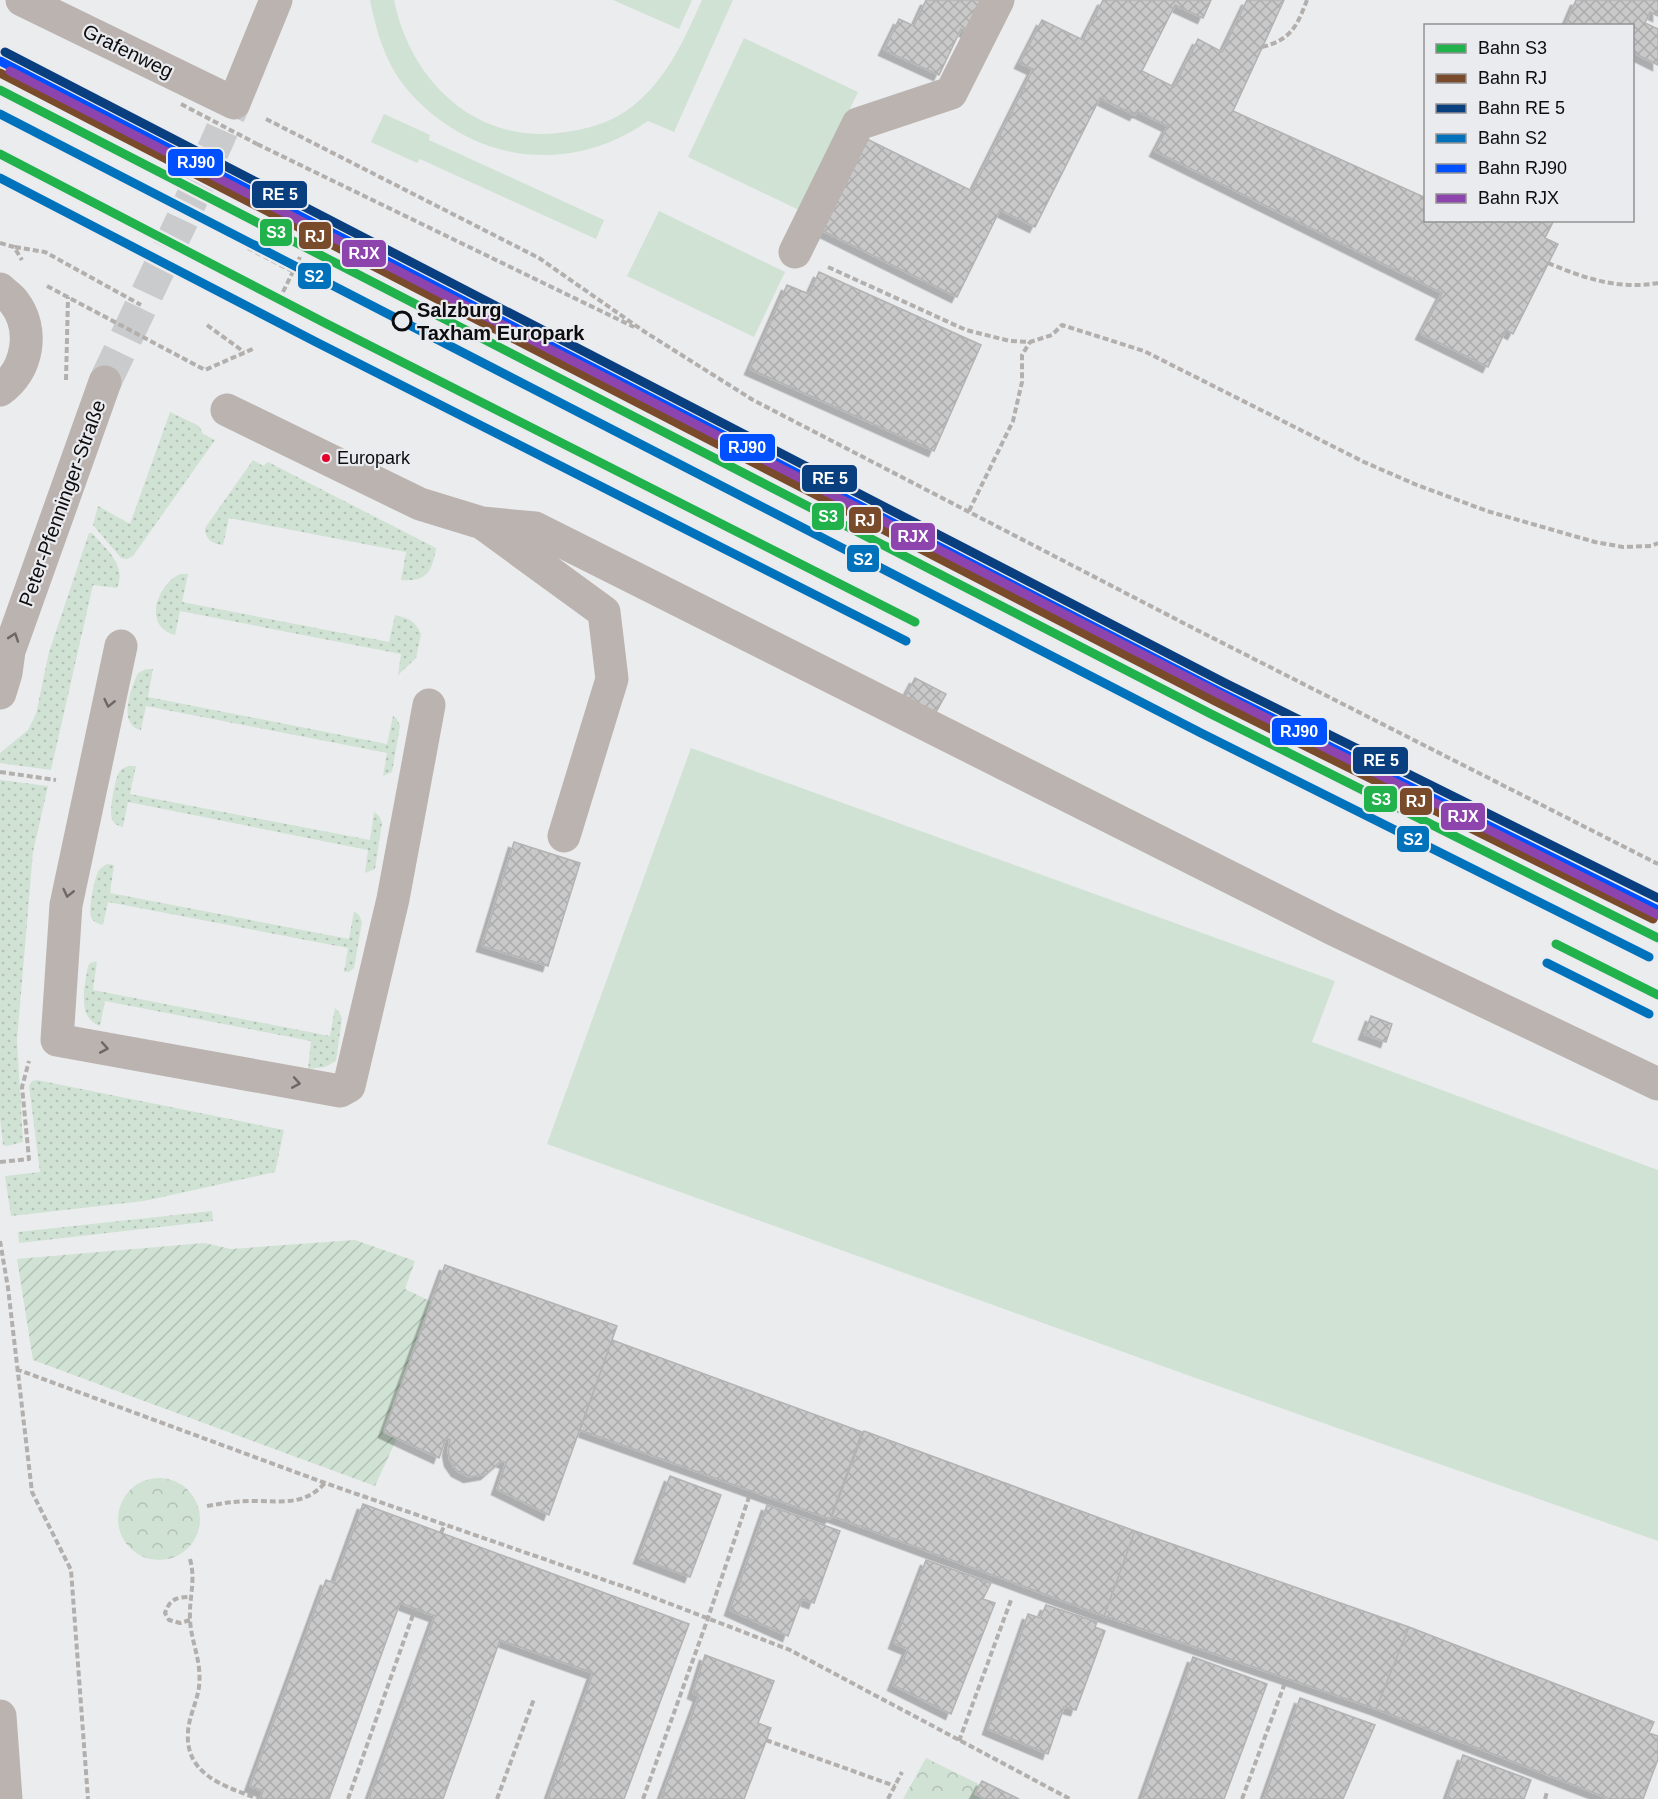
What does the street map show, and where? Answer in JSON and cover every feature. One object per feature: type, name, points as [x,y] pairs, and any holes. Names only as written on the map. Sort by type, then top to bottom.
[{"type":"street","name":"Grafenweg","points":[[22,0],[234,103]]},
{"type":"street","points":[[234,103],[276,0]]},
{"type":"street","points":[[795,252],[858,124],[951,93],[998,0]]},
{"type":"street","points":[[0,289],[14,302],[23,319],[27,340],[24,358],[16,375],[0,390]]},
{"type":"street","name":"Peter-Pfenninger-Straße","points":[[0,693],[9,651],[105,382]]},
{"type":"street","points":[[227,410],[420,504],[482,523],[535,528],[1334,929],[1658,1084]]},
{"type":"street","points":[[482,523],[604,612],[612,679],[564,836]]},
{"type":"street","points":[[121,646],[66,905],[57,1040],[340,1091],[345,1090],[349,1086],[393,899],[429,705]]},
{"type":"street","points":[[0,1716],[6,1799]]},
{"type":"path","points":[[1262,47],[1280,43],[1298,24],[1307,0]]},
{"type":"path","points":[[234,103],[538,258],[645,332],[753,400],[1658,864]]},
{"type":"path","points":[[181,104],[257,144],[645,332]]},
{"type":"path","points":[[0,243],[45,252],[141,304]]},
{"type":"path","points":[[14,247],[24,263]]},
{"type":"path","points":[[248,249],[292,271]]},
{"type":"path","points":[[795,252],[966,330],[1010,341],[1030,342],[1052,336],[1062,325],[1144,351],[1364,462],[1487,511],[1595,542],[1623,547],[1651,546],[1658,543]]},
{"type":"path","points":[[283,292],[300,257]]},
{"type":"path","points":[[1548,263],[1578,276],[1609,284],[1641,286],[1658,283]]},
{"type":"path","points":[[42,284],[205,370],[255,348]]},
{"type":"path","points":[[66,382],[68,297]]},
{"type":"path","points":[[207,325],[244,352]]},
{"type":"path","points":[[969,512],[1013,421],[1022,382],[1022,355],[1030,342]]},
{"type":"path","points":[[0,772],[91,787]]},
{"type":"path","points":[[0,1162],[29,1159],[22,1087],[29,1059],[57,1040]]},
{"type":"path","points":[[0,1241],[8,1288],[32,1492],[71,1570],[88,1799]]},
{"type":"path","points":[[0,1289],[8,1288]]},
{"type":"path","points":[[16,1369],[325,1483],[708,1618],[790,1650],[1070,1799]]},
{"type":"path","points":[[207,1506],[236,1502],[278,1503],[297,1500],[317,1491],[325,1483]]},
{"type":"path","points":[[643,1799],[751,1491]]},
{"type":"path","points":[[441,1533],[445,1524]]},
{"type":"path","points":[[190,1559],[194,1572],[190,1620],[199,1659],[199,1674],[198,1689],[188,1732],[189,1749],[194,1763],[203,1774],[253,1797]]},
{"type":"path","points":[[190,1620],[180,1623],[169,1620],[165,1613],[168,1603],[177,1597],[191,1597]]},
{"type":"path","points":[[959,1741],[1011,1600]]},
{"type":"path","points":[[348,1799],[415,1609]]},
{"type":"path","points":[[1242,1799],[1286,1680]]},
{"type":"path","points":[[497,1799],[534,1699]]},
{"type":"path","points":[[766,1740],[895,1786]]},
{"type":"path","points":[[888,1799],[902,1772]]},
{"type":"path","points":[[1545,1799],[1547,1792]]},
{"type":"green space","points":[[370,0],[394,0],[403,30],[416,58],[433,82],[453,102],[477,118],[504,129],[534,134],[566,132],[589,127],[626,111],[652,88],[672,61],[702,0],[733,0],[674,132],[648,121],[622,136],[595,147],[567,153],[539,155],[511,152],[484,144],[457,131],[432,114],[406,88],[393,69],[379,36]]},
{"type":"green space","points":[[613,0],[692,0],[679,29]]},
{"type":"green space","points":[[744,38],[858,92],[801,211],[688,157]]},
{"type":"green space","points":[[384,114],[430,135],[429,140],[604,220],[596,239],[420,159],[417,163],[371,142]]},
{"type":"green space","points":[[659,211],[785,272],[754,337],[627,276]]},
{"type":"green space","points":[[170,412],[199,426],[203,434],[215,440],[133,556],[127,559],[121,558],[93,525],[98,506],[130,524]]},
{"type":"green space","points":[[253,460],[263,466],[268,462],[436,548],[427,574],[417,579],[401,580],[406,552],[229,518],[223,545],[213,542],[206,536],[205,528]]},
{"type":"green space","points":[[89,533],[92,533],[109,551],[117,565],[119,580],[117,588],[93,585],[51,770],[0,763],[0,753],[28,730],[36,714],[49,652]]},
{"type":"green space","points":[[180,574],[188,574],[182,602],[389,642],[395,615],[404,617],[414,623],[421,634],[416,658],[398,675],[401,654],[180,611],[175,635],[165,630],[159,623],[156,605],[165,587]]},
{"type":"green space","points":[[146,669],[153,669],[148,697],[387,744],[393,716],[400,726],[392,772],[383,776],[387,753],[146,706],[141,730],[129,721],[128,705],[138,673]]},
{"type":"green space","points":[[691,748],[1335,981],[1312,1042],[1658,1170],[1658,1541],[1190,1376],[547,1144]]},
{"type":"green space","points":[[128,766],[136,766],[130,794],[370,840],[374,812],[382,823],[375,869],[365,873],[368,850],[128,802],[123,827],[119,826],[112,819],[113,794],[118,774]]},
{"type":"green space","points":[[0,780],[48,786],[33,852],[17,1040],[23,1142],[7,1146],[3,1145],[0,1118]]},
{"type":"green space","points":[[107,864],[114,865],[110,893],[349,939],[354,911],[362,922],[354,968],[349,972],[344,972],[348,948],[108,902],[103,925],[98,923],[92,919],[90,913],[92,893],[97,873]]},
{"type":"green space","points":[[97,961],[93,990],[330,1036],[335,1008],[342,1018],[336,1061],[325,1067],[308,1069],[311,1041],[105,1001],[100,1026],[92,1022],[88,1016],[84,1000],[88,966]]},
{"type":"green space","points":[[37,1080],[284,1130],[275,1172],[144,1201],[11,1216],[5,1176],[40,1172],[29,1086],[32,1081]]},
{"type":"green space","points":[[212,1211],[213,1221],[19,1243],[18,1232]]},
{"type":"green space","points":[[355,1240],[415,1261],[405,1289],[432,1302],[397,1438],[375,1486],[33,1360],[17,1259],[204,1243],[231,1249]]},
{"type":"green space","points":[[151,1478],[167,1478],[182,1485],[193,1496],[200,1511],[197,1535],[188,1548],[167,1560],[151,1560],[136,1553],[125,1542],[118,1527],[118,1511],[125,1496],[136,1485]]},
{"type":"green space","points":[[926,1758],[1009,1799],[903,1799]]},
{"type":"building","points":[[926,0],[982,0],[967,32],[961,29],[939,75],[884,50],[899,19],[914,26]]},
{"type":"building","points":[[1103,0],[1211,0],[1203,18],[1175,5],[1142,71],[1174,87],[1198,39],[1222,52],[1247,0],[1284,0],[1233,111],[1424,197],[1424,222],[1553,222],[1545,238],[1558,244],[1513,334],[1506,330],[1488,367],[1421,334],[1442,293],[1155,151],[1168,126],[1137,111],[1135,115],[1100,98],[1035,227],[1000,210],[957,297],[815,227],[861,136],[972,191],[1033,69],[1020,63],[1042,20],[1083,40]]},
{"type":"building","points":[[1576,0],[1658,0],[1658,16],[1650,12],[1645,23],[1658,29],[1658,65],[1634,53],[1634,24],[1566,24]]},
{"type":"building","points":[[819,272],[981,345],[934,451],[750,369],[787,285],[809,294]]},
{"type":"building","points":[[915,678],[946,694],[935,714],[904,699]]},
{"type":"building","points":[[514,842],[580,863],[548,966],[482,946]]},
{"type":"building","points":[[1371,1016],[1392,1024],[1386,1042],[1364,1034]]},
{"type":"building","points":[[445,1265],[617,1326],[549,1515],[497,1489],[506,1463],[501,1461],[486,1474],[469,1477],[457,1471],[450,1461],[448,1450],[450,1440],[446,1438],[439,1458],[384,1432]]},
{"type":"building","points":[[612,1340],[862,1432],[830,1519],[580,1430]]},
{"type":"building","points":[[864,1431],[1135,1531],[1104,1616],[832,1516]]},
{"type":"building","points":[[670,1476],[721,1495],[690,1577],[639,1558]]},
{"type":"building","points":[[363,1504],[689,1624],[624,1799],[548,1799],[593,1673],[500,1640],[443,1799],[369,1799],[435,1616],[400,1603],[329,1799],[260,1799],[263,1791],[250,1786],[326,1580],[334,1583]]},
{"type":"building","points":[[767,1505],[840,1531],[814,1603],[802,1599],[788,1636],[730,1610]]},
{"type":"building","points":[[1135,1531],[1409,1627],[1376,1709],[1104,1616]]},
{"type":"building","points":[[926,1560],[991,1583],[983,1599],[995,1603],[951,1714],[893,1685],[908,1649],[894,1643]]},
{"type":"building","points":[[1046,1605],[1097,1622],[1095,1627],[1105,1631],[1076,1710],[1064,1707],[1048,1754],[988,1729],[1028,1614],[1040,1618]]},
{"type":"building","points":[[1409,1627],[1654,1722],[1649,1733],[1658,1736],[1658,1759],[1643,1799],[1610,1799],[1376,1709]]},
{"type":"building","points":[[705,1655],[774,1681],[758,1723],[771,1728],[744,1799],[661,1799],[699,1696],[693,1693]]},
{"type":"building","points":[[1193,1657],[1267,1684],[1224,1799],[1142,1799]]},
{"type":"building","points":[[1300,1698],[1375,1725],[1343,1799],[1264,1799]]},
{"type":"building","points":[[1463,1755],[1531,1780],[1524,1799],[1447,1799]]},
{"type":"building","points":[[982,1781],[1019,1799],[985,1799],[975,1794]]},
{"type":"tunnel","points":[[105,382],[184,216],[234,103]]},
{"type":"rail line","name":"RJ90","points":[[0,61],[1220,692],[1658,910]]},
{"type":"rail line","name":"RJX","points":[[10,71],[1221,695],[1658,915]]},
{"type":"rail line","name":"RJ","points":[[0,73],[1215,701],[1653,919]]},
{"type":"rail line","name":"S3","points":[[0,90],[1211,714],[1658,938]]},
{"type":"rail line","name":"S2","points":[[0,114],[1201,733],[1649,957]]},
{"type":"rail line","name":"S3","points":[[0,154],[325,323],[915,622]]},
{"type":"rail line","name":"S2","points":[[0,178],[316,342],[906,641]]},
{"type":"rail line","name":"S3","points":[[1556,944],[1658,995]]},
{"type":"rail line","name":"S2","points":[[1547,963],[1649,1014]]},
{"type":"transit line","points":[[5,52],[1225,683],[1658,898]]},
{"type":"place","name":"Salzburg Taxham Europark","points":[[402,321]]},
{"type":"place","name":"Europark","points":[[326,458]]}]
